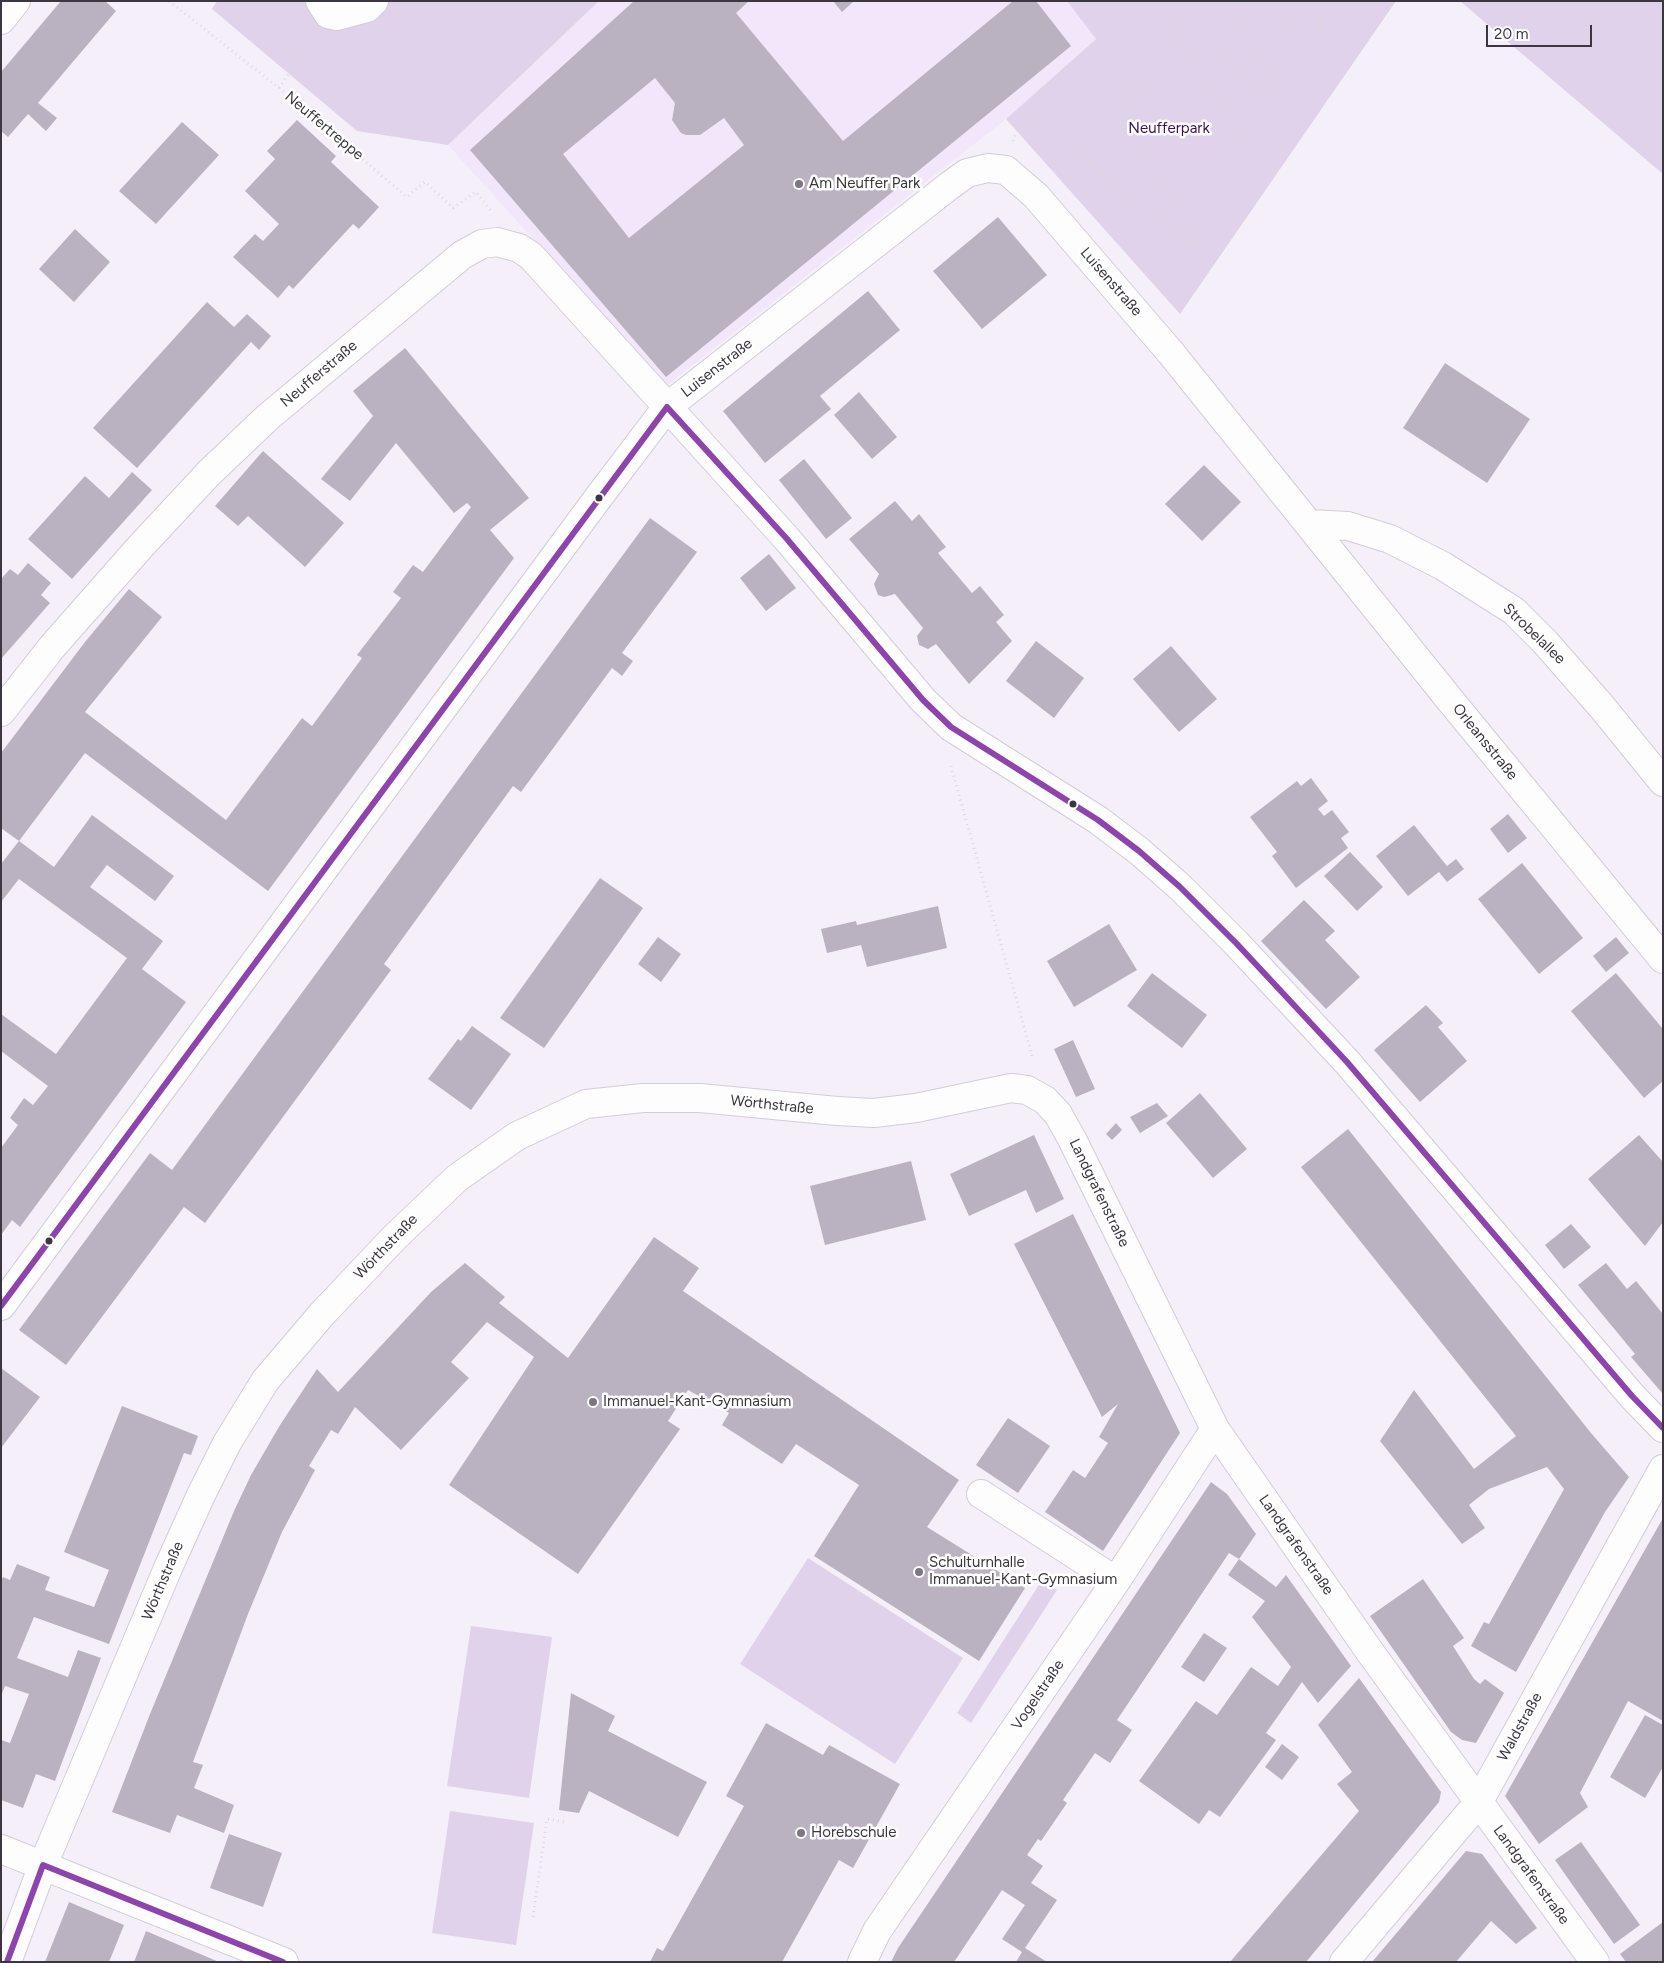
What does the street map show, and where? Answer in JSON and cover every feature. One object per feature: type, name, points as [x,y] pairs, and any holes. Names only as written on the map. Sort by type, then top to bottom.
[{"type":"street","points":[[1,20],[16,1]]},
{"type":"street","points":[[324,8],[337,16],[367,8],[374,1]]},
{"type":"street","name":"Luisenstraße","points":[[1,1306],[667,407],[967,173],[988,168],[1006,170],[1036,196],[1171,353],[1309,524]]},
{"type":"street","name":"Neufferstraße","points":[[1,712],[52,647],[209,473],[268,417],[462,255],[482,244],[497,242],[519,248],[530,256],[787,539],[923,700],[951,726],[1098,820],[1139,851],[1180,887],[1347,1062],[1632,1396],[1663,1428]]},
{"type":"street","name":"Strobelallee","points":[[1309,524],[1348,526],[1390,540],[1442,566],[1514,612],[1545,642],[1596,699],[1663,782]]},
{"type":"street","name":"Orleansstraße","points":[[1309,524],[1663,959]]},
{"type":"street","name":"Wörthstraße","points":[[7,1962],[43,1865],[197,1504],[246,1410],[265,1381],[322,1314],[415,1217],[474,1164],[517,1136],[545,1121],[586,1104],[606,1100],[700,1098],[837,1111],[874,1112],[916,1108],[1010,1088],[1027,1090],[1045,1100]]},
{"type":"street","name":"Landgrafenstraße","points":[[1045,1100],[1058,1114],[1072,1139],[1216,1429],[1478,1803],[1595,1962]]},
{"type":"street","name":"Vogelstraße","points":[[862,1962],[877,1931],[1116,1581],[1216,1429]]},
{"type":"street","name":"Waldstraße","points":[[1344,1962],[1478,1803],[1663,1469]]},
{"type":"street","points":[[981,1494],[1116,1581]]},
{"type":"street","points":[[1,1849],[43,1865],[254,1956],[284,1962]]},
{"type":"path","name":"Neuffertreppe","points":[[169,1],[279,88],[407,197],[425,182],[453,208],[476,192]]},
{"type":"path","points":[[1036,118],[1189,246],[1198,239],[1159,172],[1120,86],[1134,80],[1228,146],[1242,137],[1170,26],[1178,20],[1266,94],[1278,88],[1225,1]]},
{"type":"path","points":[[1258,1],[1315,40],[1323,29],[1312,1]]},
{"type":"path","points":[[279,88],[324,8]]},
{"type":"path","points":[[951,726],[949,757],[1045,1100]]},
{"type":"path","points":[[533,1917],[547,1819],[564,1822]]},
{"type":"shaded area","name":"Am Neuffer Park","points":[[599,1],[1067,1],[1096,39],[1006,119],[666,386],[448,145]]},
{"type":"green space","points":[[217,1],[599,1],[448,145],[357,131],[212,9]]},
{"type":"green space","name":"Neufferpark","points":[[1067,1],[1396,1],[1180,314],[1006,119],[1096,39]]},
{"type":"green space","points":[[1460,1],[1663,1],[1663,174]]},
{"type":"green space","points":[[808,1558],[963,1658],[895,1764],[740,1664]]},
{"type":"green space","points":[[1042,1580],[1057,1590],[971,1723],[957,1713]]},
{"type":"green space","points":[[471,1626],[552,1637],[529,1798],[447,1786]]},
{"type":"green space","points":[[450,1811],[534,1823],[516,1945],[432,1933]]},
{"type":"building","points":[[61,1],[105,1],[116,11],[38,103],[57,118],[46,131],[28,114],[8,137],[1,131],[1,72]]},
{"type":"building","name":"Am Neuffer Park","points":[[634,1],[749,1],[736,13],[843,141],[1013,1],[1036,1],[1071,46],[666,377],[470,150]],"holes":[[[655,78],[675,103],[672,120],[681,133],[700,135],[724,118],[744,145],[629,238],[563,154]]]},
{"type":"building","points":[[833,1],[854,1],[842,12]]},
{"type":"building","points":[[297,120],[336,156],[331,162],[379,207],[359,229],[353,224],[293,289],[289,285],[278,298],[233,257],[255,234],[263,241],[279,224],[245,191],[275,159],[267,151]]},
{"type":"building","points":[[182,122],[219,155],[156,224],[119,191]]},
{"type":"building","points":[[998,217],[1047,275],[982,329],[933,271]]},
{"type":"building","points":[[75,229],[110,262],[74,302],[39,269]]},
{"type":"building","points":[[868,291],[900,330],[820,396],[831,409],[765,463],[723,411]]},
{"type":"building","points":[[207,302],[234,327],[247,314],[271,336],[259,350],[251,342],[137,468],[93,428]]},
{"type":"building","points":[[405,348],[529,498],[490,530],[514,558],[268,891],[85,753],[19,841],[1,828],[1,753],[85,642],[129,589],[162,617],[85,712],[226,820],[302,718],[312,726],[362,658],[357,655],[401,598],[393,592],[413,565],[423,572],[471,507],[467,503],[454,513],[396,443],[350,501],[321,479],[373,416],[353,391]]},
{"type":"building","points":[[1445,363],[1530,419],[1487,483],[1403,428]]},
{"type":"building","points":[[859,392],[897,437],[872,459],[834,415]]},
{"type":"building","points":[[263,451],[344,523],[305,567],[248,516],[238,526],[215,506]]},
{"type":"building","points":[[804,459],[852,518],[826,539],[779,480]]},
{"type":"building","points":[[1204,465],[1241,502],[1202,541],[1165,504]]},
{"type":"building","points":[[132,472],[152,490],[72,579],[28,539],[85,476],[109,498]]},
{"type":"building","points":[[895,501],[912,521],[919,514],[946,547],[938,553],[972,593],[980,586],[1004,615],[996,622],[1012,641],[969,684],[936,644],[928,649],[919,645],[917,636],[923,628],[895,594],[884,597],[878,595],[874,584],[879,574],[849,539]]},
{"type":"building","points":[[650,518],[697,552],[622,653],[633,661],[622,676],[612,668],[521,792],[513,786],[384,964],[391,970],[205,1223],[184,1207],[66,1365],[19,1330],[150,1153],[172,1170]]},
{"type":"building","points":[[769,554],[796,588],[766,611],[740,578]]},
{"type":"building","points":[[28,563],[51,583],[41,595],[50,603],[1,659],[1,579],[10,569],[18,575]]},
{"type":"building","points":[[1036,641],[1084,678],[1054,718],[1006,681]]},
{"type":"building","points":[[1171,646],[1217,699],[1179,732],[1133,679]]},
{"type":"building","points":[[1311,778],[1328,801],[1318,809],[1324,816],[1332,810],[1349,832],[1341,838],[1348,848],[1296,888],[1272,856],[1277,852],[1250,817],[1297,781],[1301,786]]},
{"type":"building","points":[[1508,814],[1527,838],[1508,853],[1490,829]]},
{"type":"building","points":[[92,815],[174,876],[155,901],[107,865],[90,887],[163,941],[142,969],[186,1002],[20,1227],[12,1220],[1,1235],[1,1148],[18,1125],[10,1118],[24,1098],[33,1105],[48,1086],[1,1051],[1,1014],[56,1054],[127,958],[19,879],[1,902],[1,864],[19,841],[54,867]]},
{"type":"building","points":[[1414,825],[1447,866],[1456,859],[1464,869],[1447,882],[1439,872],[1408,896],[1376,856]]},
{"type":"building","points":[[1350,852],[1383,887],[1357,911],[1324,876]]},
{"type":"building","points":[[1522,863],[1583,938],[1539,974],[1478,899]]},
{"type":"building","points":[[600,878],[643,908],[544,1048],[500,1018]]},
{"type":"building","points":[[1304,900],[1335,931],[1325,940],[1360,977],[1326,1009],[1261,941]]},
{"type":"building","points":[[938,906],[947,948],[867,967],[861,945],[827,953],[821,929],[856,921],[857,925]]},
{"type":"building","points":[[1109,924],[1137,970],[1074,1007],[1047,961]]},
{"type":"building","points":[[658,937],[681,954],[661,982],[638,964]]},
{"type":"building","points":[[1616,937],[1629,953],[1606,972],[1593,956]]},
{"type":"building","points":[[1152,973],[1207,1015],[1182,1048],[1127,1006]]},
{"type":"building","points":[[1616,973],[1663,1029],[1663,1081],[1644,1098],[1571,1011]]},
{"type":"building","points":[[1426,1005],[1443,1023],[1438,1027],[1467,1061],[1420,1102],[1374,1050]]},
{"type":"building","points":[[472,1026],[511,1054],[471,1110],[428,1079],[458,1039],[461,1041]]},
{"type":"building","points":[[1073,1040],[1095,1089],[1076,1097],[1054,1049]]},
{"type":"building","points":[[1200,1093],[1247,1149],[1213,1178],[1166,1123]]},
{"type":"building","points":[[1157,1103],[1168,1116],[1140,1133],[1130,1117]]},
{"type":"building","points":[[1116,1123],[1122,1130],[1112,1140],[1106,1134]]},
{"type":"building","points":[[1348,1129],[1591,1433],[1629,1477],[1605,1512],[1516,1672],[1471,1646],[1484,1622],[1489,1624],[1564,1489],[1547,1467],[1489,1489],[1469,1505],[1485,1528],[1462,1544],[1380,1441],[1414,1390],[1474,1469],[1516,1436],[1301,1167]]},
{"type":"building","points":[[1034,1135],[1064,1199],[1036,1213],[1026,1190],[969,1216],[950,1174]]},
{"type":"building","points":[[1639,1135],[1663,1162],[1663,1222],[1645,1246],[1588,1179]]},
{"type":"building","points":[[911,1161],[926,1220],[825,1245],[810,1186]]},
{"type":"building","points":[[1073,1214],[1180,1433],[1103,1551],[1045,1512],[1073,1470],[1085,1478],[1108,1443],[1099,1437],[1118,1404],[1102,1417],[1014,1244]]},
{"type":"building","points":[[1571,1224],[1591,1247],[1564,1269],[1545,1245]]},
{"type":"building","points":[[654,1237],[699,1268],[683,1291],[959,1480],[927,1527],[1025,1588],[979,1661],[814,1556],[859,1485],[796,1444],[782,1464],[722,1425],[729,1413],[688,1390],[668,1421],[680,1429],[578,1574],[449,1485],[534,1357],[487,1322],[451,1362],[469,1378],[401,1450],[355,1407],[338,1434],[331,1430],[309,1466],[315,1470],[282,1532],[248,1614],[193,1762],[203,1765],[194,1788],[234,1805],[224,1833],[177,1815],[170,1833],[112,1812],[150,1714],[234,1511],[251,1475],[280,1425],[317,1369],[338,1392],[431,1292],[465,1263],[505,1297],[499,1303],[568,1358]]},
{"type":"building","points":[[1606,1263],[1627,1289],[1636,1281],[1663,1314],[1663,1394],[1631,1357],[1635,1354],[1578,1285]]},
{"type":"building","points":[[1,1368],[40,1397],[1,1448]]},
{"type":"building","points":[[122,1406],[198,1436],[191,1455],[184,1453],[109,1644],[34,1617],[17,1658],[68,1677],[78,1650],[101,1658],[55,1781],[36,1774],[23,1808],[1,1800],[1,1740],[10,1743],[29,1694],[5,1686],[1,1696],[1,1581],[3,1577],[10,1580],[17,1564],[50,1577],[45,1590],[94,1607],[109,1570],[64,1552]]},
{"type":"building","points":[[1008,1418],[1050,1446],[1018,1493],[976,1465]]},
{"type":"building","points":[[1211,1482],[1227,1494],[1256,1534],[1239,1559],[1229,1553],[1117,1720],[1132,1730],[1110,1763],[1095,1753],[1063,1800],[1067,1803],[1041,1841],[1038,1839],[1027,1855],[1043,1866],[1031,1883],[1057,1900],[1025,1948],[1047,1962],[1016,1962],[1022,1952],[1002,1939],[1025,1905],[1002,1890],[954,1962],[891,1962],[898,1948]]},
{"type":"building","points":[[1663,1518],[1663,1721],[1628,1701],[1580,1793],[1588,1807],[1539,1844],[1505,1796]]},
{"type":"building","points":[[1239,1559],[1276,1587],[1286,1575],[1351,1666],[1318,1703],[1302,1682],[1266,1733],[1276,1740],[1220,1817],[1209,1810],[1199,1824],[1139,1781],[1196,1701],[1217,1715],[1251,1667],[1278,1686],[1291,1667],[1252,1617],[1265,1601],[1228,1575]]},
{"type":"building","points":[[1423,1579],[1464,1638],[1453,1646],[1474,1679],[1480,1684],[1485,1679],[1504,1693],[1476,1743],[1462,1740],[1451,1732],[1370,1616]]},
{"type":"building","points":[[1204,1633],[1227,1648],[1204,1682],[1181,1667]]},
{"type":"building","points":[[1359,1678],[1441,1792],[1439,1802],[1306,1962],[1230,1962],[1359,1811],[1337,1784],[1352,1772],[1318,1725]]},
{"type":"building","points":[[571,1693],[615,1716],[608,1731],[707,1782],[678,1837],[589,1791],[579,1813],[559,1810]]},
{"type":"building","points":[[1645,1715],[1663,1725],[1663,1767],[1645,1798],[1610,1777]]},
{"type":"building","name":"Horebschule","points":[[766,1723],[823,1755],[829,1745],[900,1784],[853,1868],[839,1860],[782,1962],[650,1962],[657,1948],[663,1951],[744,1806],[726,1796]]},
{"type":"building","points":[[1282,1744],[1299,1757],[1282,1780],[1265,1767]]},
{"type":"building","points":[[229,1834],[282,1853],[263,1907],[210,1888]]},
{"type":"building","points":[[1581,1842],[1640,1925],[1614,1944],[1555,1860]]},
{"type":"building","points":[[1466,1851],[1482,1854],[1537,1928],[1516,1944],[1491,1921],[1456,1962],[1372,1962]]},
{"type":"building","points":[[69,1902],[124,1925],[109,1962],[45,1962]]},
{"type":"building","points":[[1663,1922],[1663,1962],[1626,1962],[1620,1954]]},
{"type":"building","points":[[146,1931],[219,1962],[134,1962]]},
{"type":"transit line","points":[[1,1306],[667,407],[787,539],[923,700],[951,727],[1098,820],[1139,851],[1180,887],[1237,944],[1347,1062],[1632,1396],[1663,1428]]},
{"type":"transit line","points":[[7,1962],[43,1865],[283,1962]]},
{"type":"place","name":"Am Neuffer Park","points":[[799,184]]},
{"type":"place","name":"Immanuel-Kant-Gymnasium","points":[[593,1402]]},
{"type":"place","name":"Schulturnhalle Immanuel-Kant-Gymnasium","points":[[919,1572]]},
{"type":"place","name":"Horebschule","points":[[801,1833]]}]
